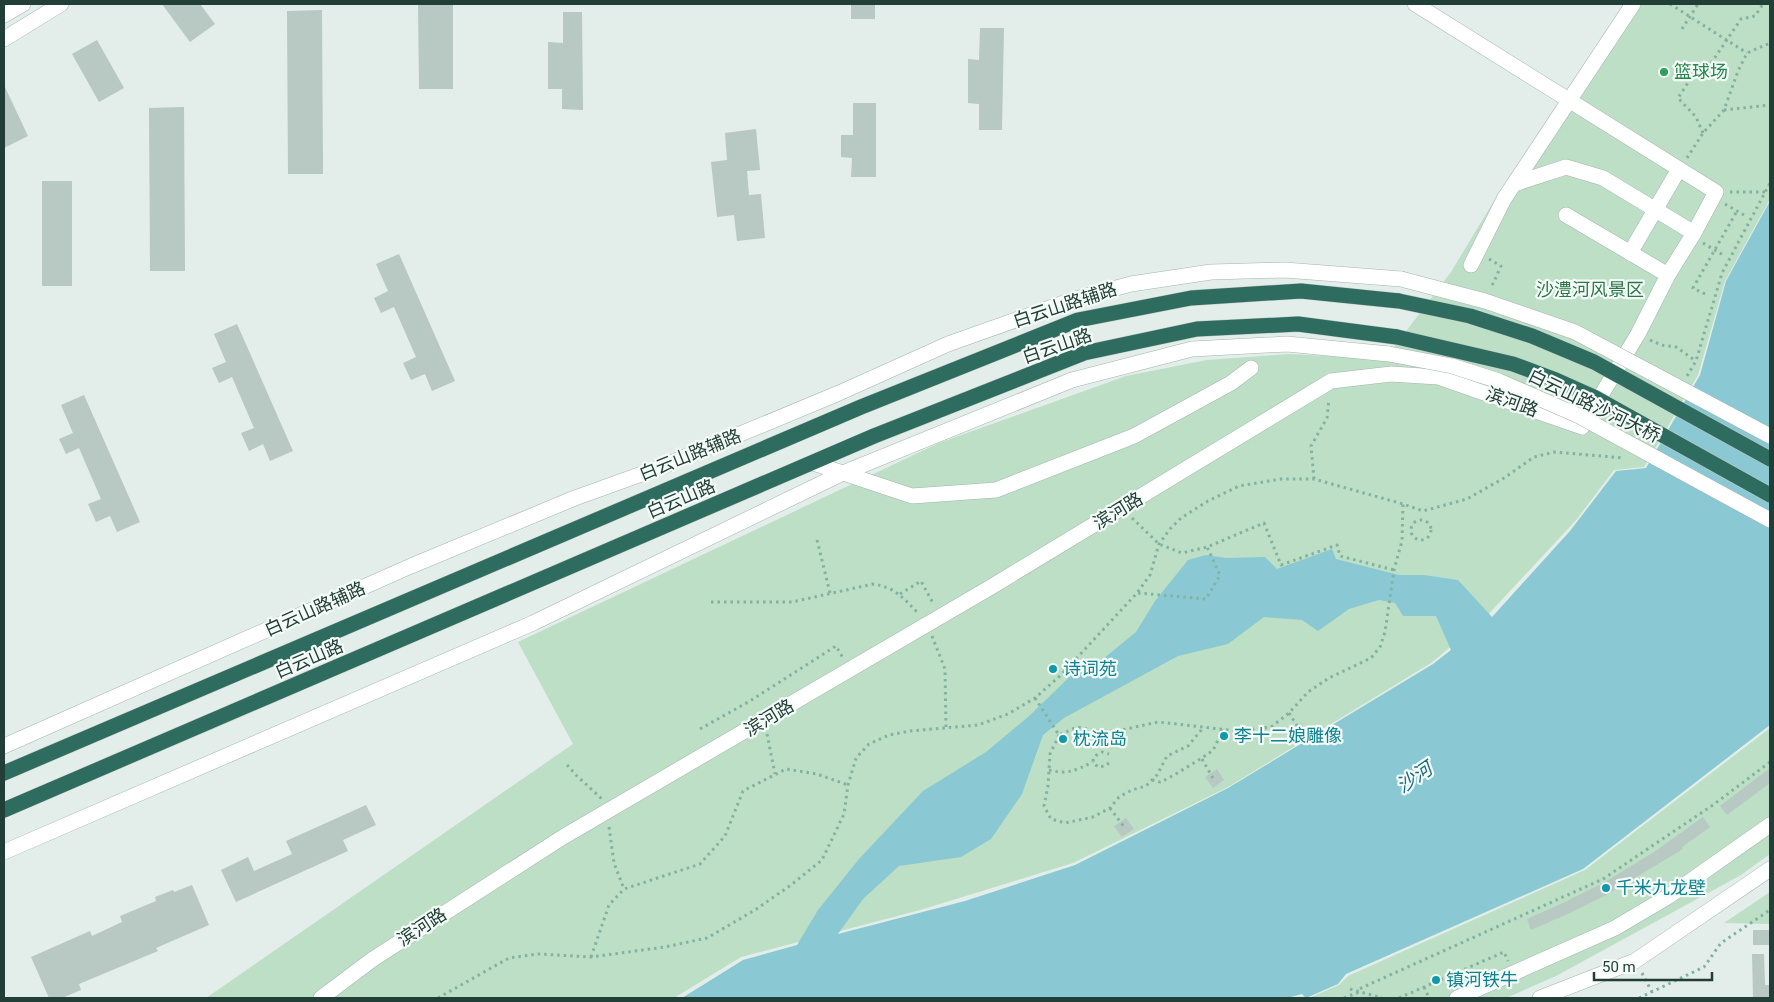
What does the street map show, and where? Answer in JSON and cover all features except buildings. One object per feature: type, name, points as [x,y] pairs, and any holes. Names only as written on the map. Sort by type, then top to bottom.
[{"type":"highway","name":"白云山路","points":[[4,773],[861,407],[1078,320],[1191,298],[1301,291],[1399,301]]},
{"type":"highway","name":"白云山路沙河大桥","points":[[1399,301],[1470,316],[1532,336],[1576,354],[1594,362],[1770,459]]},
{"type":"highway","name":"白云山路","points":[[4,810],[874,436],[1084,353],[1197,329],[1298,324],[1397,337]]},
{"type":"highway","name":"白云山路沙河大桥","points":[[1397,337],[1513,364],[1556,380],[1594,397],[1770,495]]},
{"type":"street","points":[[4,15],[22,4]]},
{"type":"street","points":[[4,38],[61,4]]},
{"type":"street","points":[[1415,4],[1679,169],[1715,195]]},
{"type":"street","points":[[1474,258],[1504,199],[1632,4]]},
{"type":"street","points":[[1514,184],[1566,167],[1603,178],[1693,235]]},
{"type":"street","points":[[1630,253],[1679,169]]},
{"type":"street","name":"滨河路","points":[[321,998],[373,959],[563,837],[934,620],[1331,382],[1391,374],[1438,377],[1582,427],[1638,334],[1668,275],[1715,195]]},
{"type":"street","points":[[1566,215],[1668,275]]},
{"type":"street","name":"白云山路辅路","points":[[4,746],[411,566],[575,498],[661,468],[839,393],[948,344],[1072,300],[1132,284],[1211,272],[1285,270],[1401,279],[1485,301]]},
{"type":"street","points":[[1485,301],[1575,332],[1770,436]]},
{"type":"street","name":"白云山路沙河大桥","points":[[843,473],[1072,380],[1192,349],[1288,344],[1390,354],[1452,366],[1490,378],[1579,416],[1770,520]]},
{"type":"street","points":[[813,463],[912,496],[996,490],[1134,436],[1231,383],[1251,368]]},
{"type":"street","points":[[4,852],[533,623],[843,473]]},
{"type":"street","points":[[1457,998],[1616,928],[1669,896],[1770,825]]},
{"type":"street","points":[[1540,998],[1635,961],[1770,869]]},
{"type":"path","points":[[1670,4],[1748,53]]},
{"type":"path","points":[[1682,29],[1698,4]]},
{"type":"path","points":[[1703,133],[1696,117],[1678,98],[1694,75],[1701,78],[1741,19],[1755,16],[1763,4]]},
{"type":"path","points":[[1679,169],[1703,133],[1724,110],[1738,71],[1748,53],[1770,43]]},
{"type":"path","points":[[1724,110],[1770,105]]},
{"type":"path","points":[[1687,377],[1696,361],[1722,273],[1770,183]]},
{"type":"path","points":[[1715,195],[1765,192]]},
{"type":"path","points":[[1715,195],[1744,215]]},
{"type":"path","points":[[1705,294],[1694,288],[1736,211]]},
{"type":"path","points":[[1693,235],[1723,255]]},
{"type":"path","points":[[1474,258],[1501,266],[1485,301]]},
{"type":"path","points":[[1638,334],[1661,344],[1676,347],[1696,361]]},
{"type":"path","points":[[1314,479],[1312,446],[1327,418],[1331,382]]},
{"type":"path","points":[[439,998],[509,958],[538,954],[591,957],[665,947],[707,938],[755,910],[791,886],[822,860],[844,814],[848,785],[856,758],[869,744],[889,735],[910,731],[978,725],[1008,714],[1036,698],[1061,675],[1137,593],[1150,575],[1159,544],[1170,529],[1181,518],[1208,501],[1239,486],[1281,479],[1314,479],[1423,511],[1467,499],[1504,478],[1534,457],[1554,452],[1630,459]]},
{"type":"path","points":[[1203,728],[1188,746],[1167,756],[1157,775],[1146,786],[1132,790],[1119,797],[1110,808],[1093,817],[1065,823],[1051,819],[1044,806],[1048,786],[1050,754],[1060,735],[1078,727],[1097,731],[1117,731],[1158,722],[1238,731],[1271,727],[1289,713],[1308,692],[1329,678],[1371,658],[1380,647],[1384,632],[1394,570],[1402,541],[1402,504]]},
{"type":"path","points":[[1123,508],[1159,544],[1182,553],[1207,547],[1264,523],[1281,565],[1337,545],[1340,556],[1394,570]]},
{"type":"path","points":[[1411,531],[1414,537],[1419,540],[1429,537],[1431,528],[1424,520],[1423,511]]},
{"type":"path","points":[[1411,531],[1415,522],[1424,520]]},
{"type":"path","points":[[1402,533],[1411,531]]},
{"type":"path","points":[[817,540],[830,593]]},
{"type":"path","points":[[1137,593],[1206,599],[1220,575],[1207,547]]},
{"type":"path","points":[[900,594],[921,581],[934,620],[945,670],[946,728]]},
{"type":"path","points":[[711,602],[792,602],[873,584],[886,586],[900,594],[934,620]]},
{"type":"path","points":[[700,729],[750,701],[836,646],[849,670]]},
{"type":"path","points":[[1036,698],[1060,735]]},
{"type":"path","points":[[1289,713],[1303,735]]},
{"type":"path","points":[[1152,780],[1159,782],[1166,780],[1180,770],[1202,759],[1213,749],[1222,729]]},
{"type":"path","points":[[1049,770],[1062,773],[1078,769],[1093,762],[1095,755],[1102,752],[1109,754]]},
{"type":"path","points":[[1202,759],[1214,780]]},
{"type":"path","points":[[1093,762],[1098,767],[1109,763]]},
{"type":"path","points":[[1344,998],[1603,879],[1713,805],[1770,762]]},
{"type":"path","points":[[591,957],[609,905],[624,889],[700,864],[725,836],[744,791],[786,769],[817,774],[848,785]]},
{"type":"path","points":[[1110,808],[1124,827]]},
{"type":"path","points":[[1639,998],[1704,967],[1721,943],[1770,910]]},
{"type":"path","points":[[1398,998],[1504,952]]},
{"type":"path","points":[[1635,961],[1652,992]]},
{"type":"path","points":[[1424,987],[1429,998]]},
{"type":"path","points":[[1350,988],[1382,998]]},
{"type":"green space","name":"沙澧河风景区","points":[[1624,4],[1770,4],[1770,199],[1725,281],[1698,375],[1644,467],[1614,470],[1577,519],[1483,620],[1431,663],[1228,787],[1073,863],[920,910],[741,957],[674,998],[206,998],[573,744],[518,642],[939,443],[1126,376],[1207,360],[1289,354],[1385,359],[1451,272],[1500,191]]},
{"type":"green space","points":[[1770,728],[1770,854],[1741,875],[1556,976],[1506,998],[1309,998],[1339,985],[1348,976],[1585,870]]},
{"type":"green space","points":[[1770,892],[1770,924],[1724,923]]},
{"type":"water","name":"沙河","points":[[1770,201],[1770,725],[1583,869],[1346,974],[1338,984],[1306,998],[1302,994],[1287,998],[682,998],[743,960],[797,945],[818,910],[859,859],[923,791],[986,752],[1028,717],[1085,662],[1103,659],[1136,632],[1155,601],[1188,560],[1206,555],[1226,558],[1265,557],[1277,569],[1332,549],[1336,559],[1399,575],[1424,575],[1458,580],[1492,617],[1570,531],[1616,471],[1646,468],[1700,375],[1726,281]],"holes":[[[1379,600],[1395,603],[1403,616],[1436,616],[1451,650],[1433,664],[1228,788],[1075,865],[965,901],[838,934],[863,899],[899,866],[961,857],[991,839],[1022,794],[1043,735],[1064,718],[1178,656],[1228,644],[1264,617],[1302,620],[1318,631],[1349,609]]]},
{"type":"place","name":"篮球场","points":[[1664,72]]},
{"type":"place","name":"诗词苑","points":[[1053,669]]},
{"type":"place","name":"李十二娘雕像","points":[[1224,736]]},
{"type":"place","name":"枕流岛","points":[[1063,739]]},
{"type":"place","name":"千米九龙壁","points":[[1606,888]]},
{"type":"place","name":"镇河铁牛","points":[[1436,980]]}]
